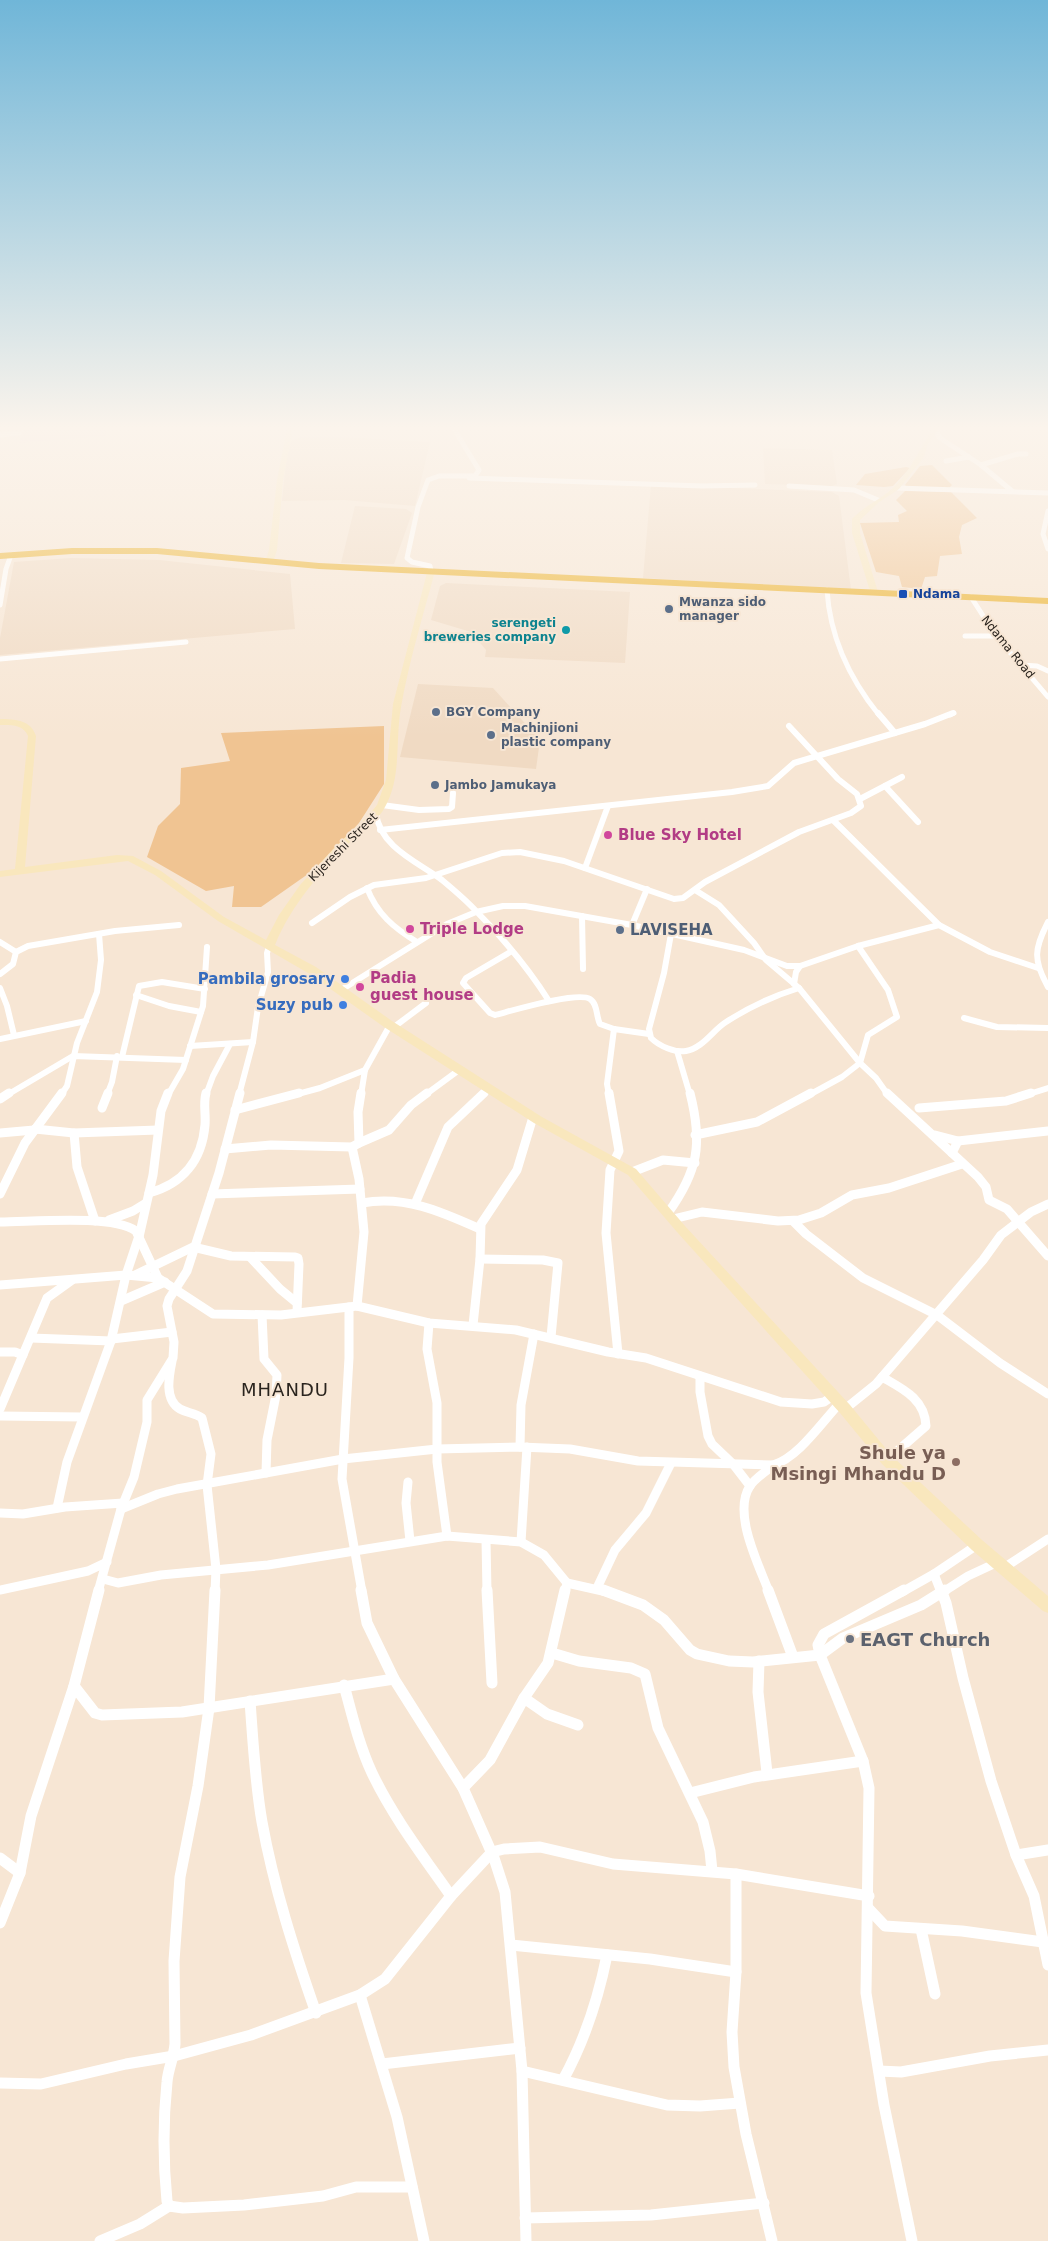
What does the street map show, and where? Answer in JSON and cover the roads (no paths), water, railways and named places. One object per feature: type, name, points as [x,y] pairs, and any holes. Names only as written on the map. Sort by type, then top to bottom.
[{"type":"highway","points":[[0,556],[72,551],[157,551],[269,562],[431,571],[1048,600]]},
{"type":"street","points":[[269,562],[275,529]]},
{"type":"street","points":[[413,529],[407,558],[412,562],[430,566],[431,571]]},
{"type":"street","points":[[856,529],[874,592]]},
{"type":"street","points":[[1042,529],[1048,549]]},
{"type":"street","points":[[0,605],[6,569],[11,555]]},
{"type":"street","name":"Kijereshi Street","points":[[269,946],[285,913],[315,873],[350,837],[376,814],[382,805],[392,776],[396,706],[431,571]]},
{"type":"street","points":[[827,590],[830,624],[843,660],[875,711],[895,733]]},
{"type":"street","name":"Ndama Road","points":[[971,597],[996,636],[1048,697]]},
{"type":"street","points":[[965,636],[996,636]]},
{"type":"street","points":[[0,659],[186,642]]},
{"type":"street","points":[[1021,665],[1037,666],[1048,671]]},
{"type":"street","points":[[380,830],[732,792],[768,786],[776,781],[794,763],[954,713]]},
{"type":"street","points":[[0,722],[22,724],[31,730],[32,736],[20,871]]},
{"type":"street","points":[[312,923],[367,888],[381,884],[414,880],[492,855],[512,852],[545,857],[585,868],[674,899],[683,898],[705,882],[753,859],[773,845],[799,832],[858,810],[861,806],[860,798],[816,757],[788,726]]},
{"type":"street","points":[[860,798],[902,777]]},
{"type":"street","points":[[885,786],[918,822]]},
{"type":"street","points":[[382,805],[419,810],[449,809],[452,807],[453,793]]},
{"type":"street","points":[[585,868],[608,806]]},
{"type":"street","points":[[376,814],[380,830],[392,844],[435,874],[467,902],[533,976],[549,1001]]},
{"type":"street","points":[[834,820],[940,925],[990,952],[1024,965],[1038,968]]},
{"type":"street","points":[[0,874],[128,858],[158,873],[221,919],[312,970],[392,1026],[533,1117],[632,1172],[839,1403],[887,1460],[977,1545],[1002,1564],[1048,1606]]},
{"type":"street","points":[[367,888],[375,909],[384,918],[417,942]]},
{"type":"street","points":[[632,925],[647,889]]},
{"type":"street","points":[[695,890],[718,905],[763,956],[797,986],[860,1063],[876,1078],[888,1095],[984,1183],[989,1200],[1004,1206],[1048,1256]]},
{"type":"street","points":[[341,990],[447,924],[476,912],[503,906],[515,906],[632,925],[763,956],[787,966],[800,966],[858,946],[940,925]]},
{"type":"street","points":[[582,916],[583,969]]},
{"type":"street","points":[[1048,922],[1036,944],[1038,968],[1048,986]]},
{"type":"street","points":[[0,974],[13,964],[16,952],[28,946],[99,934],[179,925]]},
{"type":"street","points":[[0,1194],[25,1143],[64,1092],[70,1079],[73,1056],[97,992],[101,960],[99,934]]},
{"type":"street","points":[[671,934],[668,959],[649,1034],[653,1040],[678,1051],[695,1047],[725,1022],[797,986]]},
{"type":"street","points":[[0,942],[16,952]]},
{"type":"street","points":[[170,2206],[165,2192],[163,2164],[167,2078],[174,2056],[174,1961],[180,1877],[198,1786],[209,1708],[216,1569],[207,1485],[211,1454],[203,1422],[199,1414],[180,1410],[171,1399],[169,1376],[175,1350],[167,1306],[187,1271],[225,1149],[253,1042],[258,1007],[268,972],[267,953],[269,946]]},
{"type":"street","points":[[695,1135],[756,1122],[842,1077],[860,1063],[868,1035],[898,1017],[897,1009],[883,984],[858,946]]},
{"type":"street","points":[[57,1508],[67,1462],[112,1340],[121,1301],[131,1275],[156,1156],[161,1112],[166,1097],[180,1075],[186,1060],[201,1012],[205,990],[207,947]]},
{"type":"street","points":[[512,951],[466,978],[463,983],[490,1013],[495,1015],[549,1001],[591,999],[595,1004],[598,1022],[614,1029],[649,1034]]},
{"type":"street","points":[[797,986],[796,972],[800,966]]},
{"type":"street","points":[[102,1108],[120,1056],[139,986],[148,982],[205,990]]},
{"type":"street","points":[[0,988],[7,1006],[14,1035]]},
{"type":"street","points":[[136,995],[169,1006],[201,1012]]},
{"type":"street","points":[[426,1003],[392,1026],[364,1070],[358,1112],[356,1145],[364,1232],[353,1306],[342,1479],[356,1550],[367,1623],[394,1680],[463,1788],[492,1852],[504,1892],[511,1945],[522,2071],[526,2241]]},
{"type":"street","points":[[964,1018],[997,1027],[1048,1028]]},
{"type":"street","points":[[0,1038],[86,1021]]},
{"type":"street","points":[[614,1029],[607,1084],[619,1148],[610,1170],[608,1182],[610,1196],[606,1233],[618,1354]]},
{"type":"street","points":[[190,1046],[253,1042]]},
{"type":"street","points":[[149,1193],[166,1189],[185,1175],[193,1163],[202,1138],[205,1096],[230,1044]]},
{"type":"street","points":[[671,1216],[689,1180],[696,1156],[691,1098],[678,1051]]},
{"type":"street","points":[[0,1099],[73,1056],[120,1056],[186,1060]]},
{"type":"street","points":[[235,1110],[320,1088],[364,1070]]},
{"type":"street","points":[[225,1149],[271,1145],[356,1145],[389,1130],[411,1105],[459,1070]]},
{"type":"street","points":[[919,1108],[1006,1101],[1048,1088]]},
{"type":"street","points":[[415,1204],[448,1127],[489,1089]]},
{"type":"street","points":[[473,1325],[480,1259],[480,1230],[487,1214],[517,1170],[533,1117]]},
{"type":"street","points":[[0,1133],[35,1130],[74,1133],[158,1130]]},
{"type":"street","points":[[933,1135],[958,1141],[1048,1131]]},
{"type":"street","points":[[74,1133],[74,1155],[77,1169],[96,1221]]},
{"type":"street","points":[[952,1153],[958,1141]]},
{"type":"street","points":[[632,1172],[663,1160],[695,1163]]},
{"type":"street","points":[[671,1216],[718,1211],[753,1219],[792,1221],[820,1214],[854,1195],[876,1192],[908,1183],[962,1164]]},
{"type":"street","points":[[212,1194],[360,1189]]},
{"type":"street","points":[[362,1203],[382,1199],[415,1204],[442,1212],[480,1230]]},
{"type":"street","points":[[107,1221],[133,1211],[146,1203]]},
{"type":"street","points":[[0,1513],[18,1515],[39,1513],[57,1508],[122,1506],[165,1492],[343,1459],[437,1449],[523,1447],[570,1450],[638,1461],[755,1466],[773,1465],[783,1462],[793,1454],[839,1403],[882,1378],[937,1315],[1002,1235],[1018,1220],[1048,1204]]},
{"type":"street","points":[[0,1222],[107,1221],[129,1226],[136,1231],[152,1266],[162,1280]]},
{"type":"street","points":[[792,1221],[824,1248],[870,1282],[937,1315],[1000,1363],[1048,1394]]},
{"type":"street","points":[[131,1275],[193,1247],[220,1254],[250,1257],[274,1255],[298,1257],[297,1308]]},
{"type":"street","points":[[250,1257],[297,1308]]},
{"type":"street","points":[[480,1259],[543,1260],[558,1264],[551,1337]]},
{"type":"street","points":[[0,1285],[131,1275],[162,1280],[177,1288],[213,1314],[262,1315],[297,1308],[316,1312],[353,1306],[429,1323],[473,1325],[551,1337],[618,1354],[646,1358],[782,1402],[839,1403]]},
{"type":"street","points":[[0,1409],[47,1298],[74,1279]]},
{"type":"street","points":[[121,1301],[162,1280]]},
{"type":"street","points":[[262,1315],[264,1359],[277,1376],[276,1395],[267,1440],[266,1473]]},
{"type":"street","points":[[429,1323],[428,1349],[436,1393],[437,1462],[446,1536]]},
{"type":"street","points":[[31,1338],[112,1340],[172,1332]]},
{"type":"street","points":[[521,1542],[523,1447],[521,1405],[534,1334]]},
{"type":"street","points":[[0,1352],[14,1352],[23,1355]]},
{"type":"street","points":[[0,1923],[20,1873],[31,1816],[74,1686],[122,1506],[134,1477],[147,1422],[148,1400],[172,1361]]},
{"type":"street","points":[[700,1376],[700,1392],[708,1436],[712,1444],[733,1464],[750,1486]]},
{"type":"street","points":[[882,1378],[919,1400],[927,1417],[926,1426],[887,1460]]},
{"type":"street","points":[[0,1416],[82,1417]]},
{"type":"street","points":[[597,1588],[615,1550],[646,1513],[671,1463]]},
{"type":"street","points":[[773,1465],[750,1486],[745,1497],[744,1524],[793,1658]]},
{"type":"street","points":[[408,1482],[406,1503],[410,1541]]},
{"type":"street","points":[[103,1579],[118,1583],[161,1575],[268,1565],[446,1536],[521,1542],[544,1555],[567,1583],[597,1588],[626,1598],[654,1612],[664,1620],[690,1650],[697,1654],[729,1661],[759,1661],[820,1654],[843,1638],[894,1618],[1048,1539]]},
{"type":"street","points":[[486,1540],[487,1624],[492,1683]]},
{"type":"street","points":[[912,2241],[866,1993],[869,1788],[863,1761],[818,1645],[824,1634],[934,1574],[977,1545]]},
{"type":"street","points":[[0,1590],[70,1574],[88,1572],[99,1568],[107,1562]]},
{"type":"street","points":[[934,1574],[942,1593],[979,1741],[1016,1854],[1034,1896],[1048,1965]]},
{"type":"street","points":[[463,1788],[490,1760],[524,1698],[548,1663],[552,1653],[567,1583]]},
{"type":"street","points":[[552,1653],[565,1658],[631,1668],[642,1671],[647,1677],[658,1728],[703,1822],[710,1851],[712,1871]]},
{"type":"street","points":[[759,1661],[758,1692],[767,1773]]},
{"type":"street","points":[[74,1686],[95,1713],[102,1715],[174,1713],[344,1685],[394,1680]]},
{"type":"street","points":[[344,1685],[362,1751],[382,1795],[392,1813],[451,1896]]},
{"type":"street","points":[[524,1698],[547,1714],[578,1725]]},
{"type":"street","points":[[250,1701],[257,1782],[265,1838],[286,1928],[316,2013]]},
{"type":"street","points":[[690,1793],[767,1773],[863,1761]]},
{"type":"street","points":[[0,2082],[42,2084],[126,2064],[174,2056],[251,2035],[316,2013],[360,1995],[384,1979],[451,1896],[492,1852],[520,1847],[540,1847],[612,1864],[736,1874],[868,1896]]},
{"type":"street","points":[[1016,1854],[1048,1850]]},
{"type":"street","points":[[0,1858],[20,1873]]},
{"type":"street","points":[[736,1874],[736,1972],[732,2032],[734,2068],[752,2159],[772,2241]]},
{"type":"street","points":[[868,1908],[885,1926],[962,1931],[1045,1947]]},
{"type":"street","points":[[920,1929],[935,1994]]},
{"type":"street","points":[[511,1945],[607,1955],[736,1972]]},
{"type":"street","points":[[563,2080],[579,2053],[591,2025],[607,1955]]},
{"type":"street","points":[[360,1995],[398,2117],[424,2241]]},
{"type":"street","points":[[382,2064],[520,2048]]},
{"type":"street","points":[[879,2071],[901,2072],[990,2056],[1048,2050]]},
{"type":"street","points":[[522,2071],[667,2105],[700,2106],[740,2103]]},
{"type":"street","points":[[100,2241],[140,2224],[170,2206],[176,2208],[205,2208],[281,2202],[323,2196],[337,2190],[368,2186],[412,2187]]},
{"type":"street","points":[[525,2218],[641,2215],[764,2203]]},
{"type":"place","name":"Ndama","points":[[903,594]]},
{"type":"place","name":"Mwanza sido manager","points":[[669,609]]},
{"type":"place","name":"serengeti breweries company","points":[[566,630]]},
{"type":"place","name":"BGY Company","points":[[436,712]]},
{"type":"place","name":"Machinjioni plastic company","points":[[491,735]]},
{"type":"place","name":"Jambo Jamukaya","points":[[435,785]]},
{"type":"place","name":"Blue Sky Hotel","points":[[608,835]]},
{"type":"place","name":"Triple Lodge","points":[[410,929]]},
{"type":"place","name":"LAVISEHA","points":[[620,930]]},
{"type":"place","name":"Pambila grosary","points":[[345,979]]},
{"type":"place","name":"Padia guest house","points":[[360,987]]},
{"type":"place","name":"Suzy pub","points":[[343,1005]]},
{"type":"place","name":"Shule ya Msingi Mhandu D","points":[[956,1462]]},
{"type":"place","name":"EAGT Church","points":[[850,1639]]},
{"type":"district","name":"MHANDU","points":[[285,1389]]}]
